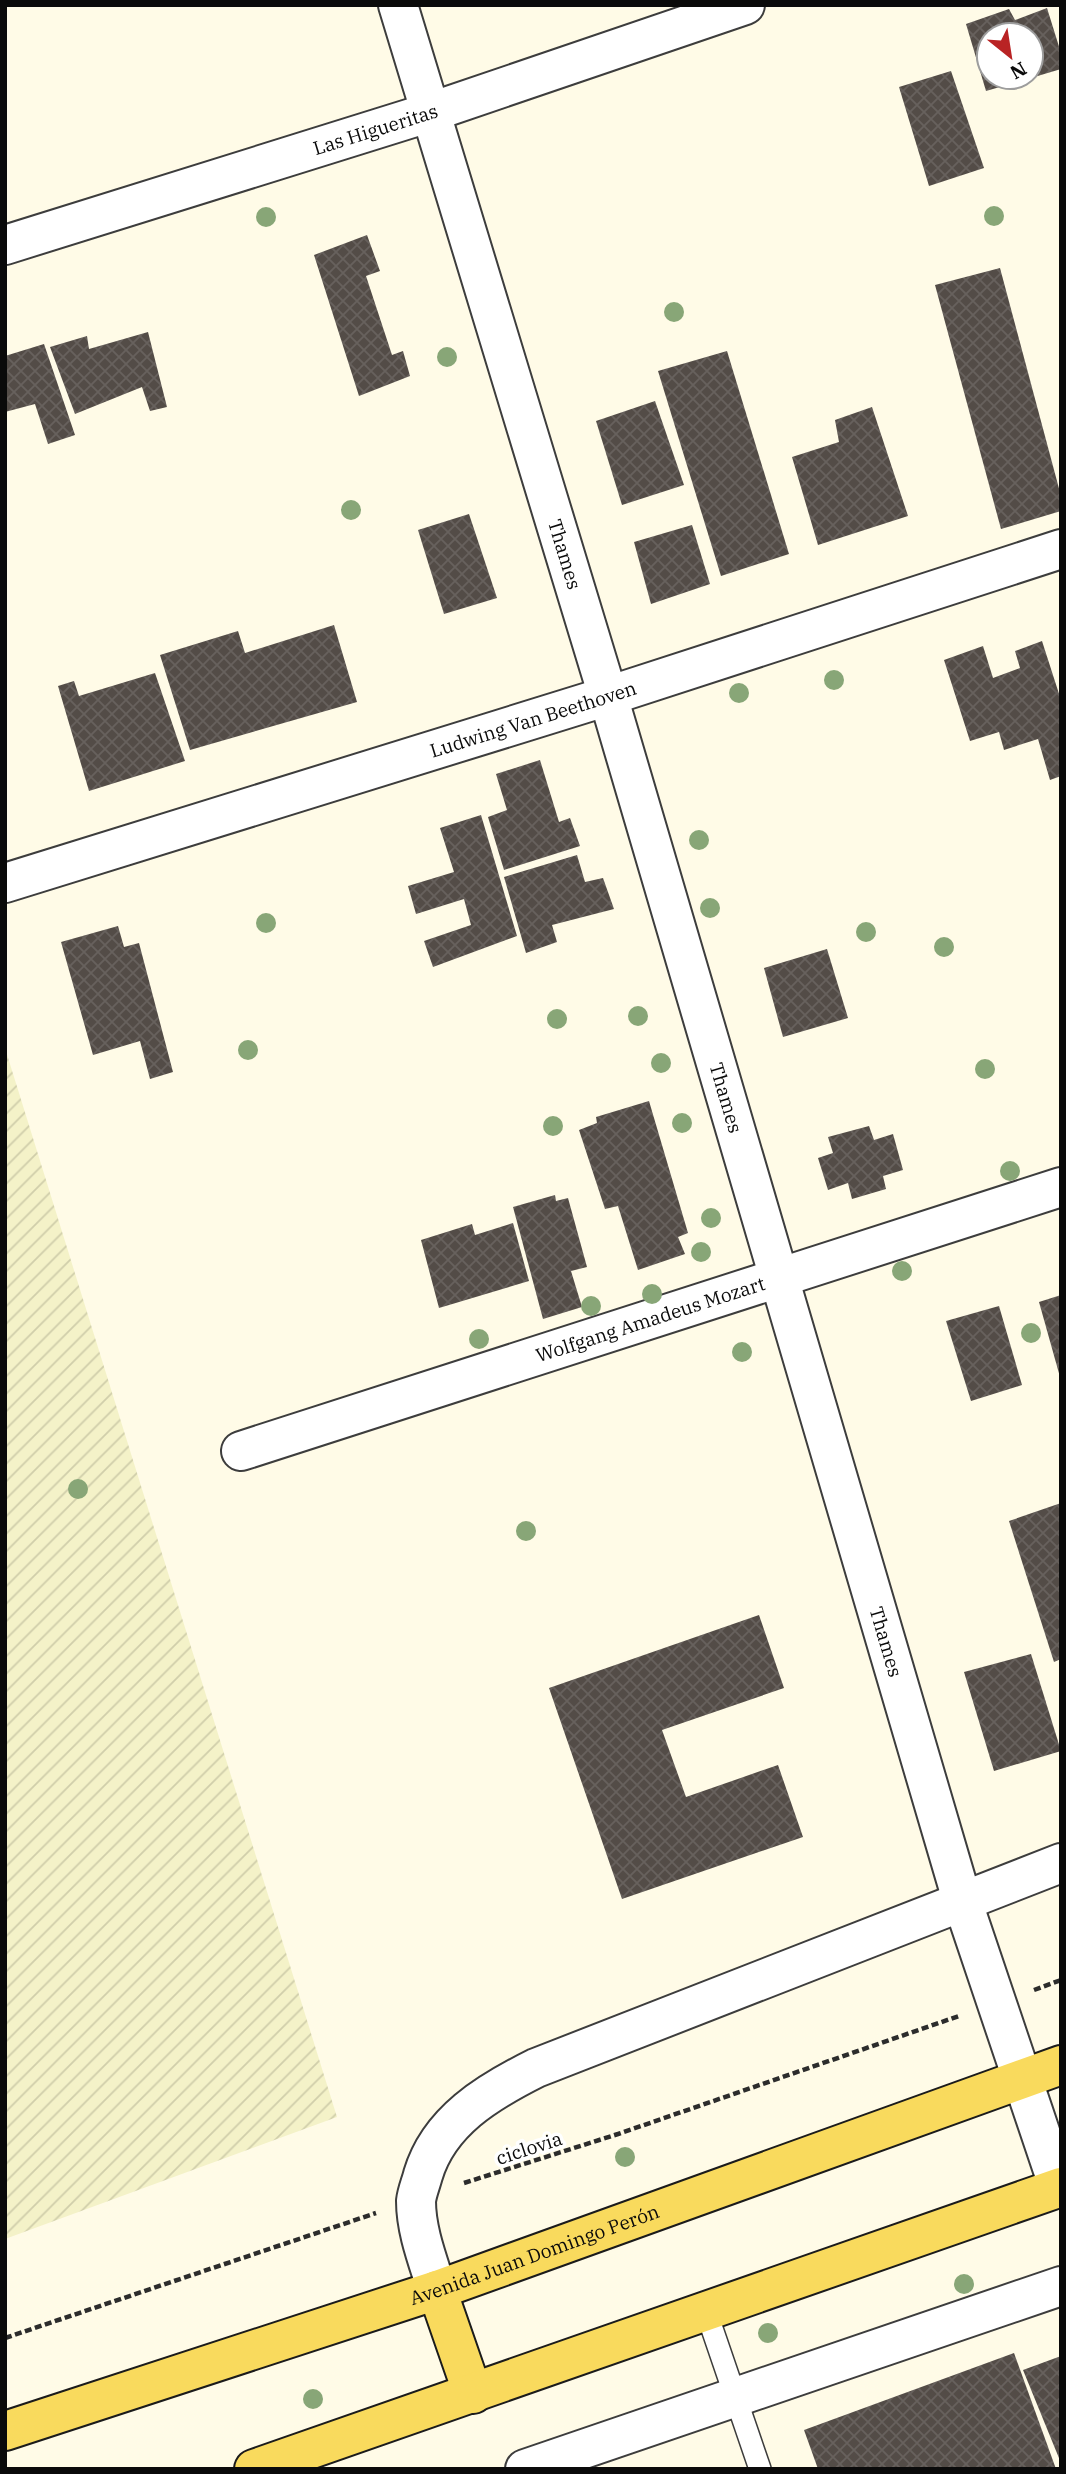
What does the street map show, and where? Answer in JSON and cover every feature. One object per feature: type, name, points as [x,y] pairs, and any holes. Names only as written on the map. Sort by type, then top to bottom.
[{"type":"main road","name":"Avenida Juan Domingo Perón","points":[[5,2431],[437,2290],[1061,2065]]},
{"type":"main road","points":[[254,2469],[1060,2188]]},
{"type":"main road","points":[[437,2290],[473,2394]]},
{"type":"street","name":"Thames","points":[[398,5],[608,696],[962,1900],[1060,2188]]},
{"type":"street","name":"Las Higueritas","points":[[5,245],[431,112],[745,5]]},
{"type":"street","name":"Ludwing Van Beethoven","points":[[5,883],[608,696],[1061,549]]},
{"type":"street","name":"Wolfgang Amadeus Mozart","points":[[241,1451],[1061,1187]]},
{"type":"street","points":[[437,2290],[419,2229],[416,2198],[430,2153],[461,2115],[496,2088],[536,2068],[1061,1863]]},
{"type":"street","points":[[525,2469],[1061,2286]]},
{"type":"lane","points":[[706,2311],[760,2469]]},
{"type":"path","name":"ciclovia","points":[[5,2338],[257,2255],[416,2198],[618,2134],[1061,1980]]},
{"type":"shaded area","points":[[5,1048],[337,2117],[5,2239]]},
{"type":"building","points":[[1047,8],[1061,53],[1061,69],[1045,74],[1045,21],[975,21],[975,54],[966,24],[1009,9],[1015,20]]},
{"type":"building","points":[[951,71],[984,168],[929,186],[899,87]]},
{"type":"building","points":[[367,235],[380,271],[366,276],[392,355],[403,351],[410,376],[359,396],[314,255]]},
{"type":"building","points":[[1000,268],[1061,496],[1061,511],[1001,529],[935,285]]},
{"type":"building","points":[[148,332],[167,407],[150,411],[142,387],[75,414],[50,347],[87,336],[89,349]]},
{"type":"building","points":[[44,344],[75,435],[48,444],[35,404],[5,412],[5,356]]},
{"type":"building","points":[[727,351],[789,554],[721,576],[658,371]]},
{"type":"building","points":[[655,401],[684,485],[622,505],[596,421]]},
{"type":"building","points":[[872,407],[908,516],[818,545],[792,457],[839,442],[835,420]]},
{"type":"building","points":[[469,514],[497,598],[444,614],[418,530]]},
{"type":"building","points":[[692,525],[710,584],[651,604],[634,542]]},
{"type":"building","points":[[334,625],[357,702],[190,750],[160,655],[238,631],[245,653]]},
{"type":"building","points":[[1042,641],[1061,700],[1061,776],[1050,780],[1038,739],[1004,750],[999,732],[970,741],[944,660],[983,646],[993,678],[1020,668],[1015,651]]},
{"type":"building","points":[[155,673],[185,761],[89,791],[58,686],[74,681],[79,696]]},
{"type":"building","points":[[540,760],[559,822],[570,818],[580,846],[504,870],[488,817],[507,810],[496,774]]},
{"type":"building","points":[[481,815],[517,936],[433,967],[424,941],[471,925],[464,899],[416,914],[408,886],[454,872],[440,828]]},
{"type":"building","points":[[577,855],[585,882],[603,878],[614,909],[552,925],[557,942],[526,953],[504,877]]},
{"type":"building","points":[[118,926],[124,947],[139,943],[173,1072],[150,1079],[140,1041],[93,1055],[61,942]]},
{"type":"building","points":[[827,949],[848,1018],[783,1037],[764,968]]},
{"type":"building","points":[[649,1101],[688,1233],[678,1237],[685,1254],[638,1270],[618,1206],[605,1209],[579,1130],[597,1123],[596,1117]]},
{"type":"building","points":[[869,1126],[874,1140],[893,1134],[903,1170],[883,1176],[886,1189],[852,1199],[848,1183],[828,1190],[818,1158],[833,1153],[828,1137]]},
{"type":"building","points":[[555,1195],[556,1201],[568,1198],[587,1267],[571,1271],[582,1307],[543,1319],[513,1207]]},
{"type":"building","points":[[513,1223],[529,1281],[439,1308],[421,1240],[472,1224],[475,1235]]},
{"type":"building","points":[[1061,1295],[1061,1377],[1060,1377],[1039,1302]]},
{"type":"building","points":[[999,1306],[1022,1385],[971,1401],[946,1321]]},
{"type":"building","points":[[1061,1503],[1061,1659],[1054,1662],[1009,1521]]},
{"type":"building","points":[[759,1615],[784,1688],[662,1730],[686,1797],[778,1765],[803,1837],[622,1899],[549,1688]]},
{"type":"building","points":[[1031,1654],[1061,1751],[994,1771],[964,1672]]},
{"type":"building","points":[[1014,2353],[1056,2469],[818,2469],[804,2430]]},
{"type":"building","points":[[1061,2356],[1061,2463],[1023,2370]]}]
